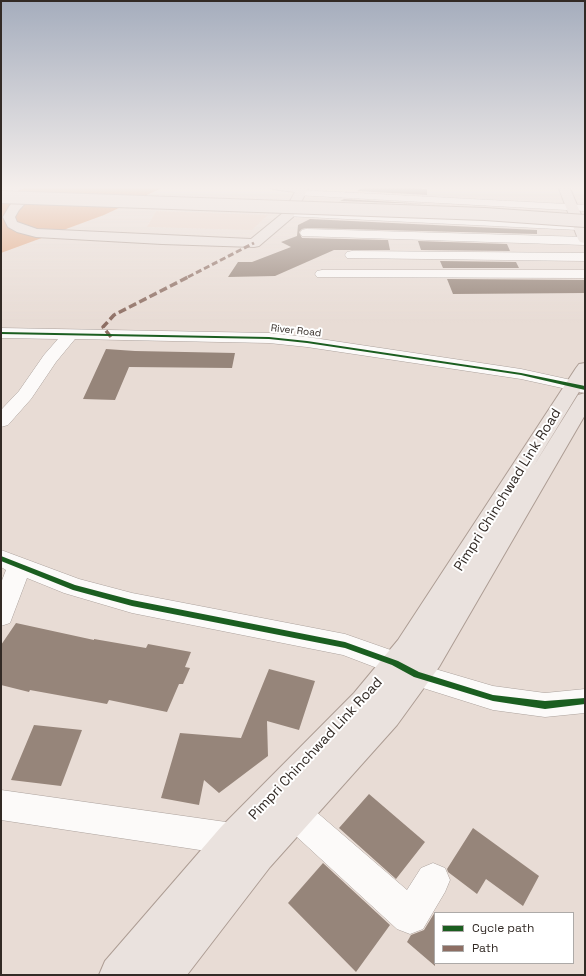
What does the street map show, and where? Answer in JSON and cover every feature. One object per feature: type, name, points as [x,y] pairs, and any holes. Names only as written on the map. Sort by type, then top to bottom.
[{"type":"main road","points":[[31,232],[162,240],[254,243],[268,232]]},
{"type":"main road","name":"Pimpri Chinchwad Link Road","points":[[119,975],[226,862],[364,702],[406,669],[429,659],[582,385]]},
{"type":"main road","name":"Pimpri Chinchwad Link Road","points":[[162,975],[226,862],[258,855],[386,716],[406,669]]},
{"type":"street","points":[[306,233],[585,240]]},
{"type":"street","points":[[352,255],[585,257]]},
{"type":"street","points":[[322,274],[585,274]]},
{"type":"street","name":"River Road","points":[[1,333],[69,336],[269,338],[299,341],[522,374],[582,385]]},
{"type":"street","points":[[1,421],[25,395],[50,359],[69,336]]},
{"type":"street","points":[[2,611],[11,561],[73,587],[132,603],[345,645],[406,669],[493,698],[545,705],[585,701]]},
{"type":"street","points":[[1,805],[226,862]]},
{"type":"street","points":[[295,814],[410,916],[433,880]]},
{"type":"shaded area","points":[[1,232],[59,232],[1,253]]},
{"type":"building","points":[[297,232],[299,232],[302,238],[388,240],[390,250],[334,250],[275,276],[228,277],[238,262],[252,262],[291,247],[281,242],[297,236]]},
{"type":"building","points":[[443,232],[537,232],[537,234]]},
{"type":"building","points":[[418,241],[507,244],[510,251],[421,250]]},
{"type":"building","points":[[440,261],[516,262],[519,268],[443,268]]},
{"type":"building","points":[[447,279],[585,280],[585,293],[453,294]]},
{"type":"building","points":[[106,349],[235,353],[232,368],[129,367],[115,400],[83,399]]},
{"type":"building","points":[[16,623],[94,640],[146,648],[148,644],[191,652],[185,667],[190,668],[183,684],[179,684],[167,712],[109,700],[107,704],[30,690],[29,692],[1,685],[1,645]]},
{"type":"building","points":[[269,669],[315,681],[299,730],[267,721],[268,756],[219,793],[204,780],[199,805],[161,798],[180,733],[241,738]]},
{"type":"building","points":[[34,725],[82,730],[61,786],[11,780]]},
{"type":"building","points":[[369,794],[425,842],[396,879],[339,828]]},
{"type":"building","points":[[473,828],[539,876],[523,906],[486,879],[477,894],[448,872],[447,869]]},
{"type":"building","points":[[323,863],[390,925],[356,972],[288,903]]},
{"type":"building","points":[[434,914],[435,966],[407,942],[411,935],[424,930]]},
{"type":"marked path","points":[[111,337],[103,327],[114,315],[254,243]]},
{"type":"cycle path","points":[[1,333],[269,338],[307,342],[521,374],[585,388]]},
{"type":"cycle path","points":[[1,558],[73,587],[132,603],[345,645],[395,663],[417,675],[493,698],[545,705],[585,701]]}]
